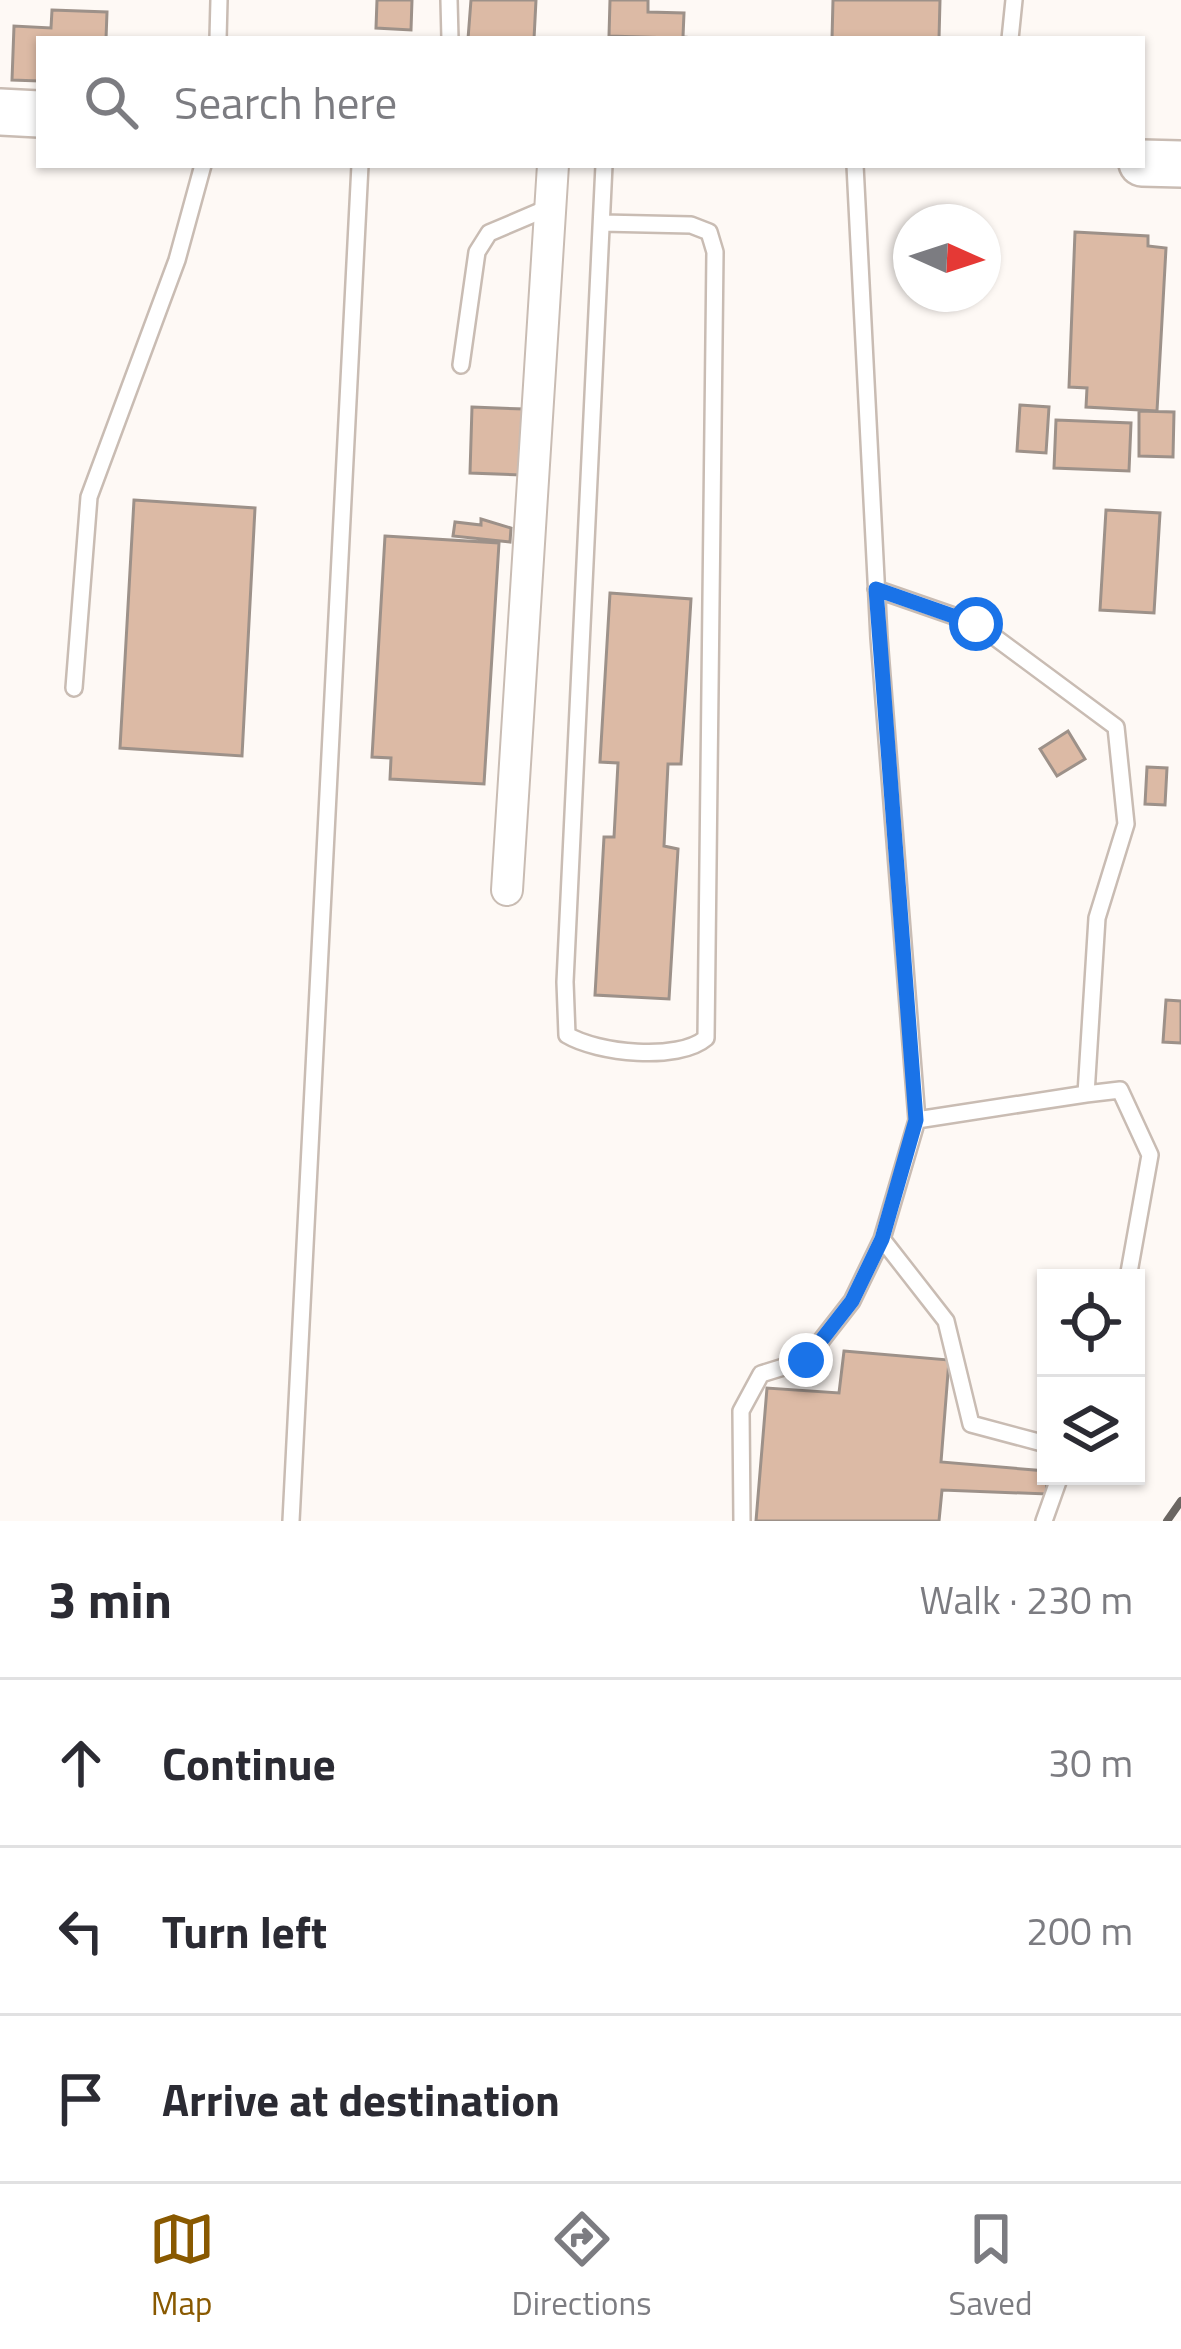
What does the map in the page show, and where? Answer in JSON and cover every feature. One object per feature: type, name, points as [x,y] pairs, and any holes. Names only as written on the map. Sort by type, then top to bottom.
[{"type":"street","points":[[0,112],[36,115]]},
{"type":"street","points":[[1145,163],[1181,164]]},
{"type":"street","points":[[507,890],[553,168]]},
{"type":"lane","points":[[218,36],[219,0]]},
{"type":"lane","points":[[449,0],[450,36]]},
{"type":"lane","points":[[1010,36],[1014,0]]},
{"type":"lane","points":[[74,688],[89,497],[177,260],[202,168]]},
{"type":"lane","points":[[291,1521],[360,168]]},
{"type":"lane","points":[[602,223],[691,225],[709,232],[715,252],[706,1038],[681,1051],[585,1046],[567,1035],[566,958],[604,168]]},
{"type":"lane","points":[[742,1521],[741,1411],[761,1374],[806,1360],[852,1301],[882,1239],[916,1120],[876,589],[855,168]]},
{"type":"lane","points":[[461,365],[477,252],[489,233],[550,207]]},
{"type":"lane","points":[[876,589],[976,624],[1116,727],[1126,824],[1097,918],[1086,1094]]},
{"type":"lane","points":[[916,1120],[1120,1090],[1150,1155],[1130,1269]]},
{"type":"lane","points":[[882,1239],[946,1321],[971,1424],[1037,1442]]},
{"type":"lane","points":[[1044,1521],[1057,1485]]},
{"type":"building","points":[[377,0],[412,0],[411,30],[376,28]]},
{"type":"building","points":[[471,0],[536,0],[534,36],[468,36]]},
{"type":"building","points":[[610,0],[648,0],[648,12],[684,13],[683,36],[609,36]]},
{"type":"building","points":[[833,0],[940,0],[939,36],[832,36]]},
{"type":"building","points":[[52,10],[107,12],[106,36],[36,36],[36,81],[12,80],[14,26],[51,28]]},
{"type":"building","points":[[1075,232],[1148,236],[1148,246],[1166,248],[1157,411],[1086,407],[1087,388],[1069,387]]},
{"type":"building","points":[[1020,405],[1049,407],[1046,453],[1017,451]]},
{"type":"building","points":[[472,407],[524,409],[521,475],[470,473]]},
{"type":"building","points":[[1139,411],[1174,412],[1173,457],[1139,456]]},
{"type":"building","points":[[1056,420],[1131,423],[1129,471],[1054,468]]},
{"type":"building","points":[[134,500],[255,508],[242,756],[120,748]]},
{"type":"building","points":[[1106,510],[1160,513],[1154,613],[1100,610]]},
{"type":"building","points":[[481,519],[511,528],[510,542],[453,536],[455,522],[481,525]]},
{"type":"building","points":[[385,536],[499,543],[484,784],[390,779],[391,758],[372,757]]},
{"type":"building","points":[[610,593],[691,599],[681,764],[668,764],[664,846],[678,849],[669,999],[595,995],[604,837],[614,837],[618,763],[600,762]]},
{"type":"building","points":[[1068,731],[1085,759],[1057,776],[1040,749]]},
{"type":"building","points":[[1147,767],[1167,768],[1165,805],[1145,804]]},
{"type":"building","points":[[1166,1000],[1181,1001],[1181,1043],[1163,1042]]},
{"type":"building","points":[[844,1351],[949,1360],[941,1462],[1037,1470],[1037,1485],[1047,1485],[1047,1494],[942,1490],[939,1521],[756,1521],[767,1388],[839,1393]]},
{"type":"railway","points":[[1167,1521],[1181,1501]]},
{"type":"route","points":[[806,1360],[852,1301],[882,1239],[916,1120],[876,589],[976,624]]}]
